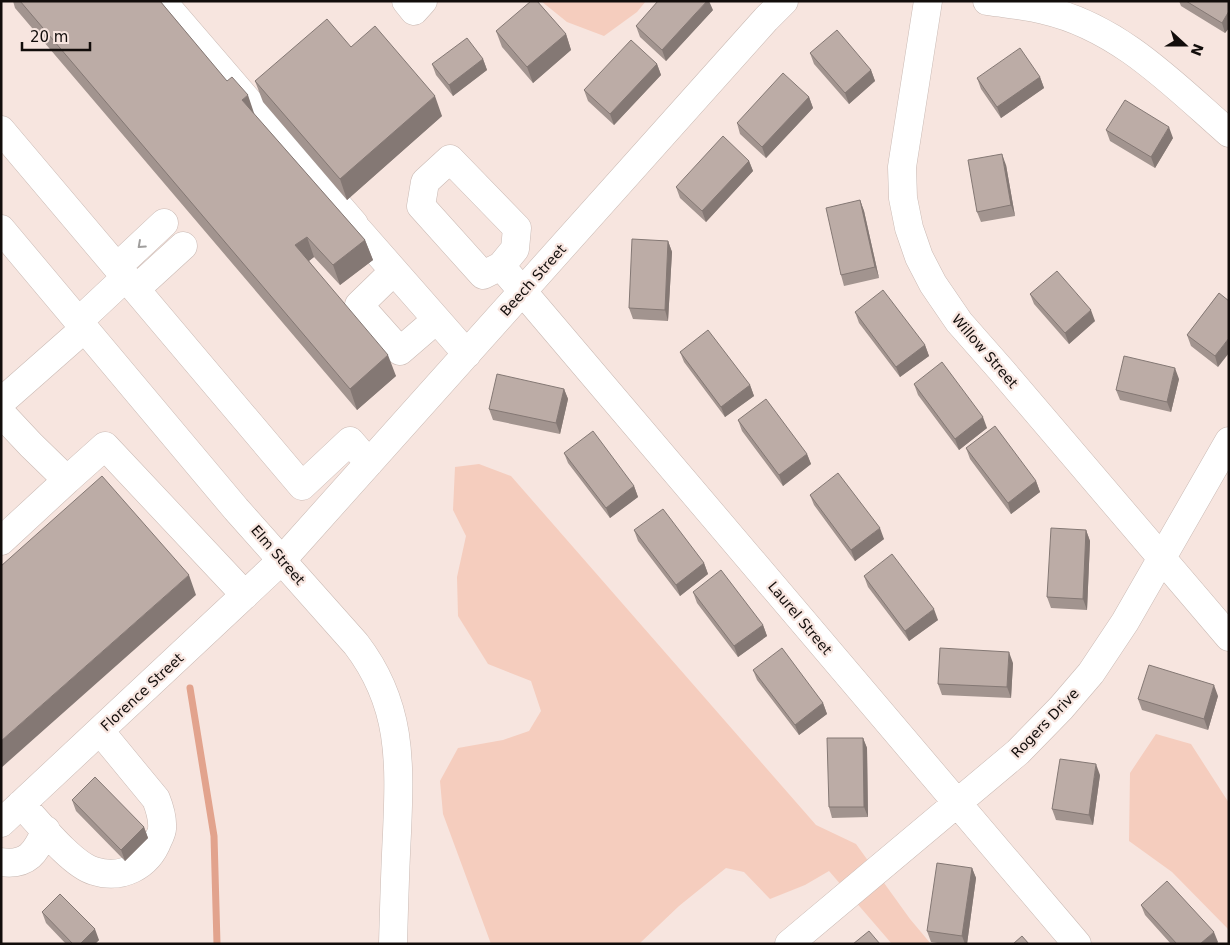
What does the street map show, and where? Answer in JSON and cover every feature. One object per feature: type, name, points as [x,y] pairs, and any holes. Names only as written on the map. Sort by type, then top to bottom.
[{"type":"street","points":[[162,1],[356,228],[467,354]]},
{"type":"street","points":[[406,1],[414,11],[423,1]]},
{"type":"street","name":"Beech Street","points":[[282,560],[784,1]]},
{"type":"street","name":"Willow Street","points":[[928,1],[902,167],[903,198],[909,228],[919,257],[933,284],[959,322],[1229,637]]},
{"type":"street","points":[[987,1],[1044,10],[1073,19],[1101,31],[1128,47],[1229,133]]},
{"type":"street","points":[[1,130],[302,486],[350,441],[368,463]]},
{"type":"street","points":[[1,402],[82,325],[126,278],[164,223]]},
{"type":"street","name":"Elm Street","points":[[1,229],[236,508],[366,656],[380,683],[391,712],[397,742],[399,773],[392,944]]},
{"type":"street","points":[[126,278],[183,246]]},
{"type":"street","name":"Laurel Street","points":[[501,266],[1077,944]]},
{"type":"street","points":[[394,271],[359,305],[400,351],[436,320]]},
{"type":"street","points":[[1,412],[67,480]]},
{"type":"street","name":"Rogers Drive","points":[[789,944],[1018,752],[1062,708],[1091,673],[1125,622],[1229,441]]},
{"type":"street","points":[[1,541],[105,446],[245,595]]},
{"type":"street","name":"Florence Street","points":[[1,823],[282,560]]},
{"type":"street","points":[[22,804],[72,858],[93,871],[114,874],[131,870],[145,861],[155,849],[162,830],[161,812],[156,799],[100,731]]},
{"type":"street","points":[[1,862],[11,864],[25,860],[37,849],[46,830]]},
{"type":"shaded area","points":[[541,1],[646,1],[637,12],[604,36],[567,22]]},
{"type":"shaded area","points":[[479,464],[511,476],[816,825],[856,844],[910,919],[931,944],[892,944],[829,871],[805,885],[770,899],[744,872],[726,868],[679,906],[639,944],[491,944],[443,814],[440,781],[458,748],[503,740],[529,731],[541,711],[531,681],[488,664],[458,616],[457,577],[466,536],[453,510],[455,467]]},
{"type":"shaded area","points":[[1156,734],[1191,744],[1229,803],[1229,930],[1172,872],[1129,841],[1130,773]]},
{"type":"building","points":[[20,1],[160,1],[227,81],[232,77],[248,95],[242,100],[365,240],[333,265],[307,237],[295,245],[388,355],[350,389]]},
{"type":"building","points":[[531,1],[537,1],[566,34],[527,67],[496,31]]},
{"type":"building","points":[[658,1],[707,1],[662,50],[636,26]]},
{"type":"building","points":[[1186,1],[1229,1],[1229,11],[1222,23]]},
{"type":"building","points":[[327,19],[351,47],[375,26],[435,96],[340,179],[255,81]]},
{"type":"building","points":[[837,30],[871,70],[845,93],[810,53]]},
{"type":"building","points":[[467,38],[483,59],[449,85],[432,64]]},
{"type":"building","points":[[631,40],[657,64],[610,114],[584,90]]},
{"type":"building","points":[[1020,48],[1040,77],[997,107],[977,78]]},
{"type":"building","points":[[783,73],[809,97],[762,147],[737,123]]},
{"type":"building","points":[[1125,100],[1169,127],[1151,157],[1106,130]]},
{"type":"building","points":[[723,136],[749,161],[702,211],[676,187]]},
{"type":"building","points":[[1002,154],[1011,205],[977,212],[968,160]]},
{"type":"building","points":[[860,200],[875,267],[841,275],[826,208]]},
{"type":"building","points":[[632,239],[668,241],[665,310],[629,308]]},
{"type":"building","points":[[1057,271],[1091,310],[1065,333],[1030,294]]},
{"type":"building","points":[[883,290],[925,345],[896,367],[855,312]]},
{"type":"building","points":[[1219,293],[1229,301],[1229,338],[1215,356],[1187,335]]},
{"type":"building","points":[[708,330],[750,385],[721,407],[680,352]]},
{"type":"building","points":[[1124,356],[1175,368],[1167,402],[1116,390]]},
{"type":"building","points":[[942,362],[983,417],[955,439],[914,384]]},
{"type":"building","points":[[497,374],[564,389],[556,423],[489,409]]},
{"type":"building","points":[[766,399],[807,454],[779,475],[738,420]]},
{"type":"building","points":[[995,426],[1036,481],[1008,503],[966,448]]},
{"type":"building","points":[[593,431],[634,486],[606,508],[564,453]]},
{"type":"building","points":[[838,473],[880,528],[851,550],[810,495]]},
{"type":"building","points":[[102,476],[189,575],[1,741],[1,566]]},
{"type":"building","points":[[663,509],[704,563],[676,585],[634,530]]},
{"type":"building","points":[[1051,528],[1086,530],[1083,599],[1047,597]]},
{"type":"building","points":[[892,554],[934,609],[905,631],[864,576]]},
{"type":"building","points":[[721,570],[763,625],[734,646],[693,592]]},
{"type":"building","points":[[782,648],[823,703],[795,725],[753,670]]},
{"type":"building","points":[[940,648],[1009,652],[1007,687],[938,684]]},
{"type":"building","points":[[1149,665],[1214,685],[1204,719],[1138,699]]},
{"type":"building","points":[[827,738],[863,738],[864,807],[829,807]]},
{"type":"building","points":[[1060,759],[1096,764],[1089,815],[1052,809]]},
{"type":"building","points":[[95,777],[144,827],[121,850],[72,800]]},
{"type":"building","points":[[937,863],[972,868],[962,936],[927,931]]},
{"type":"building","points":[[1167,881],[1214,932],[1200,944],[1177,944],[1141,905]]},
{"type":"building","points":[[60,894],[95,929],[80,944],[73,944],[42,912]]},
{"type":"building","points":[[869,931],[880,944],[853,944]]},
{"type":"building","points":[[1022,936],[1029,944],[1013,944]]},
{"type":"waterway","points":[[190,688],[214,836],[217,944]]}]
